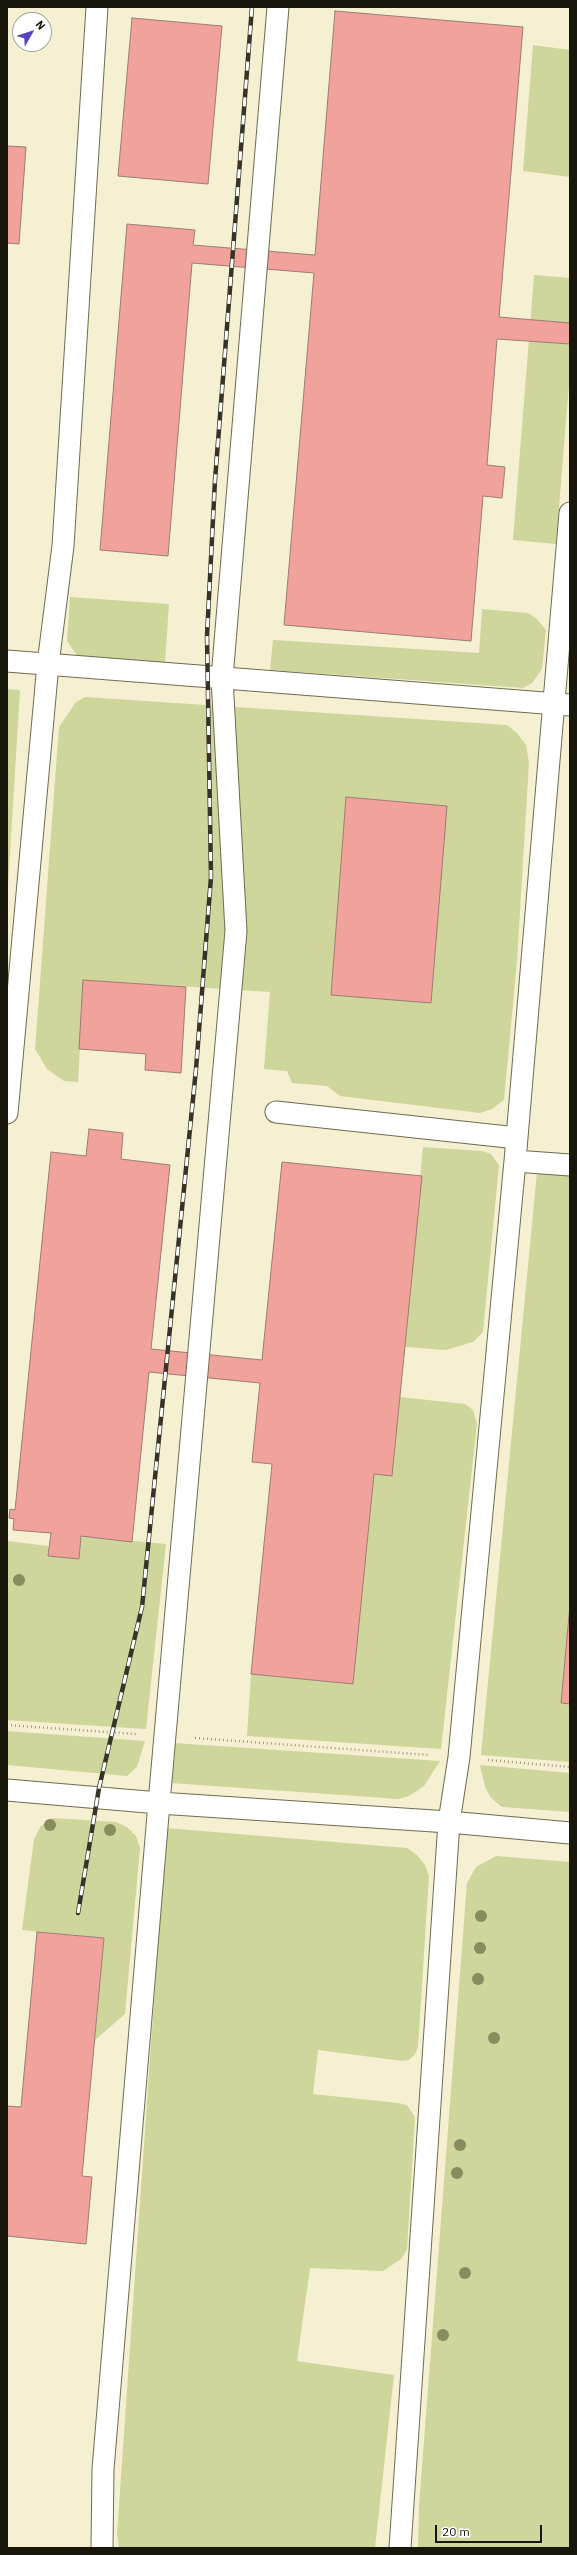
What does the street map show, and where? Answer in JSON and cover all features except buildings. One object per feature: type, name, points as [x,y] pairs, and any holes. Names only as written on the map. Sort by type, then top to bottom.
[{"type":"lane","points":[[7,1113],[15,935],[63,546],[97,7]]},
{"type":"lane","points":[[102,2548],[103,2469],[158,1803],[236,931],[222,678],[278,7]]},
{"type":"lane","points":[[400,2548],[449,1822],[459,1757],[517,1138],[562,705],[570,513]]},
{"type":"lane","points":[[7,661],[562,705]]},
{"type":"lane","points":[[276,1112],[517,1138]]},
{"type":"lane","points":[[515,1161],[570,1165]]},
{"type":"lane","points":[[7,1790],[158,1803],[449,1822],[570,1833]]},
{"type":"path","points":[[7,1725],[137,1734]]},
{"type":"path","points":[[191,1738],[459,1757],[570,1767]]},
{"type":"green space","points":[[533,45],[570,50],[570,177],[523,171]]},
{"type":"green space","points":[[534,275],[570,278],[570,372],[556,544],[513,540]]},
{"type":"green space","points":[[70,597],[169,604],[165,663],[79,658],[67,641]]},
{"type":"green space","points":[[482,609],[528,613],[536,618],[546,630],[542,669],[532,683],[523,688],[270,670],[273,640],[479,653]]},
{"type":"green space","points":[[7,689],[20,690],[7,903]]},
{"type":"green space","points":[[85,697],[507,725],[517,733],[526,745],[529,763],[517,961],[504,1100],[492,1109],[480,1113],[340,1096],[327,1086],[292,1083],[287,1071],[264,1069],[270,992],[84,980],[78,1082],[64,1081],[47,1069],[35,1049],[59,727],[76,702]],"holes":[[[346,797],[446,806],[431,1003],[331,995]]]},
{"type":"green space","points":[[423,1147],[482,1151],[491,1154],[499,1165],[483,1332],[473,1342],[446,1350],[405,1347]]},
{"type":"green space","points":[[537,1172],[570,1175],[570,1605],[561,1703],[570,1704],[570,1762],[481,1755]]},
{"type":"green space","points":[[400,1397],[465,1404],[473,1410],[477,1424],[441,1749],[247,1736],[251,1674],[353,1684],[374,1474],[392,1476]]},
{"type":"green space","points":[[81,1536],[166,1544],[146,1729],[7,1720],[7,1541],[49,1546],[48,1556],[79,1559]]},
{"type":"green space","points":[[7,1731],[145,1741],[137,1767],[127,1776],[7,1765]]},
{"type":"green space","points":[[174,1743],[440,1761],[424,1786],[409,1796],[398,1799],[171,1783]]},
{"type":"green space","points":[[480,1765],[570,1773],[570,1812],[502,1807],[491,1798],[485,1787]]},
{"type":"green space","points":[[52,1818],[116,1822],[127,1827],[136,1836],[140,1848],[125,2014],[95,2040],[104,1938],[22,1930],[34,1839],[41,1826]]},
{"type":"green space","points":[[166,1828],[407,1848],[417,1855],[425,1865],[429,1876],[418,2047],[415,2054],[409,2060],[402,2061],[318,2050],[313,2094],[407,2105],[415,2117],[407,2250],[401,2259],[383,2271],[310,2268],[297,2361],[394,2375],[375,2548],[119,2548],[117,2534]]},
{"type":"green space","points":[[496,1856],[570,1862],[570,2548],[418,2548],[419,2505],[467,1883],[476,1867]]},
{"type":"railway","points":[[78,1913],[99,1788],[142,1607],[196,1069],[211,877],[207,636],[215,480],[252,7]]}]
